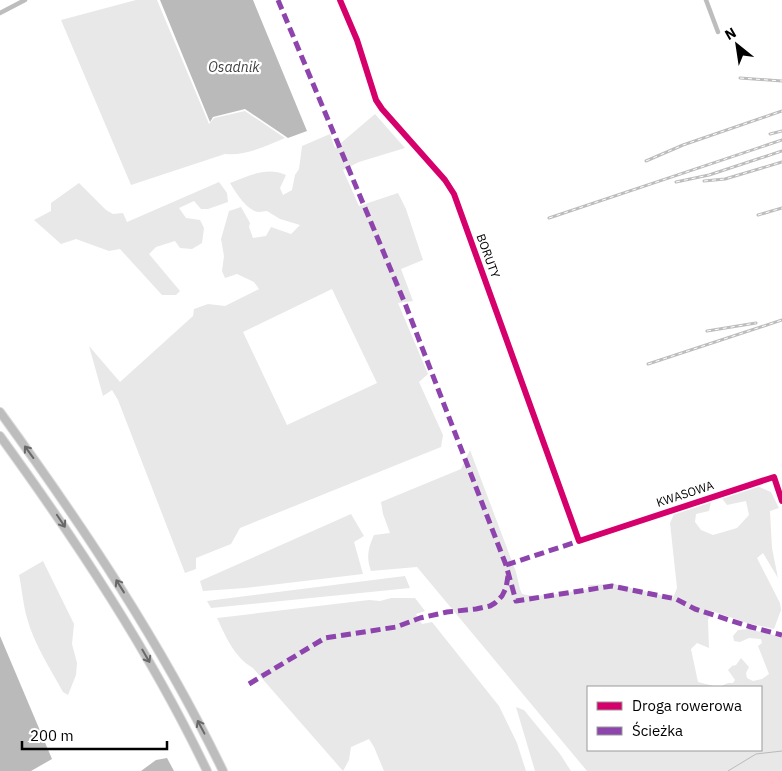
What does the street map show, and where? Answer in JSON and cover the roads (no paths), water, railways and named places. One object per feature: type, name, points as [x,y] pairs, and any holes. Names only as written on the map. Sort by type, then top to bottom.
[{"type":"highway","points":[[0,412],[84,531],[160,651],[223,771]]},
{"type":"highway","points":[[0,436],[86,558],[170,699],[207,771]]},
{"type":"highway","points":[[0,443],[32,481]]},
{"type":"street","points":[[0,13],[25,0]]},
{"type":"street","name":"BORUTY","points":[[340,0],[357,40],[376,100],[445,180],[454,194],[579,541]]},
{"type":"street","points":[[706,0],[718,32]]},
{"type":"street","name":"KWASOWA","points":[[579,541],[774,477],[782,501]]},
{"type":"water","name":"Osadnik","points":[[160,0],[253,0],[307,131],[288,138],[245,109],[213,117],[210,122]]},
{"type":"water","points":[[0,636],[52,759],[31,771],[0,771]]},
{"type":"water","points":[[167,758],[174,771],[141,771],[156,760]]},
{"type":"waterway","points":[[728,771],[756,754],[782,751]]},
{"type":"railway","points":[[740,78],[782,81]]},
{"type":"railway","points":[[646,161],[683,145],[782,111]]},
{"type":"railway","points":[[770,134],[782,131]]},
{"type":"railway","points":[[549,218],[782,140]]},
{"type":"railway","points":[[676,182],[709,175],[782,151]]},
{"type":"railway","points":[[704,181],[725,179],[782,162]]},
{"type":"railway","points":[[758,215],[782,208]]},
{"type":"railway","points":[[648,364],[782,320]]},
{"type":"railway","points":[[707,331],[756,323]]}]
